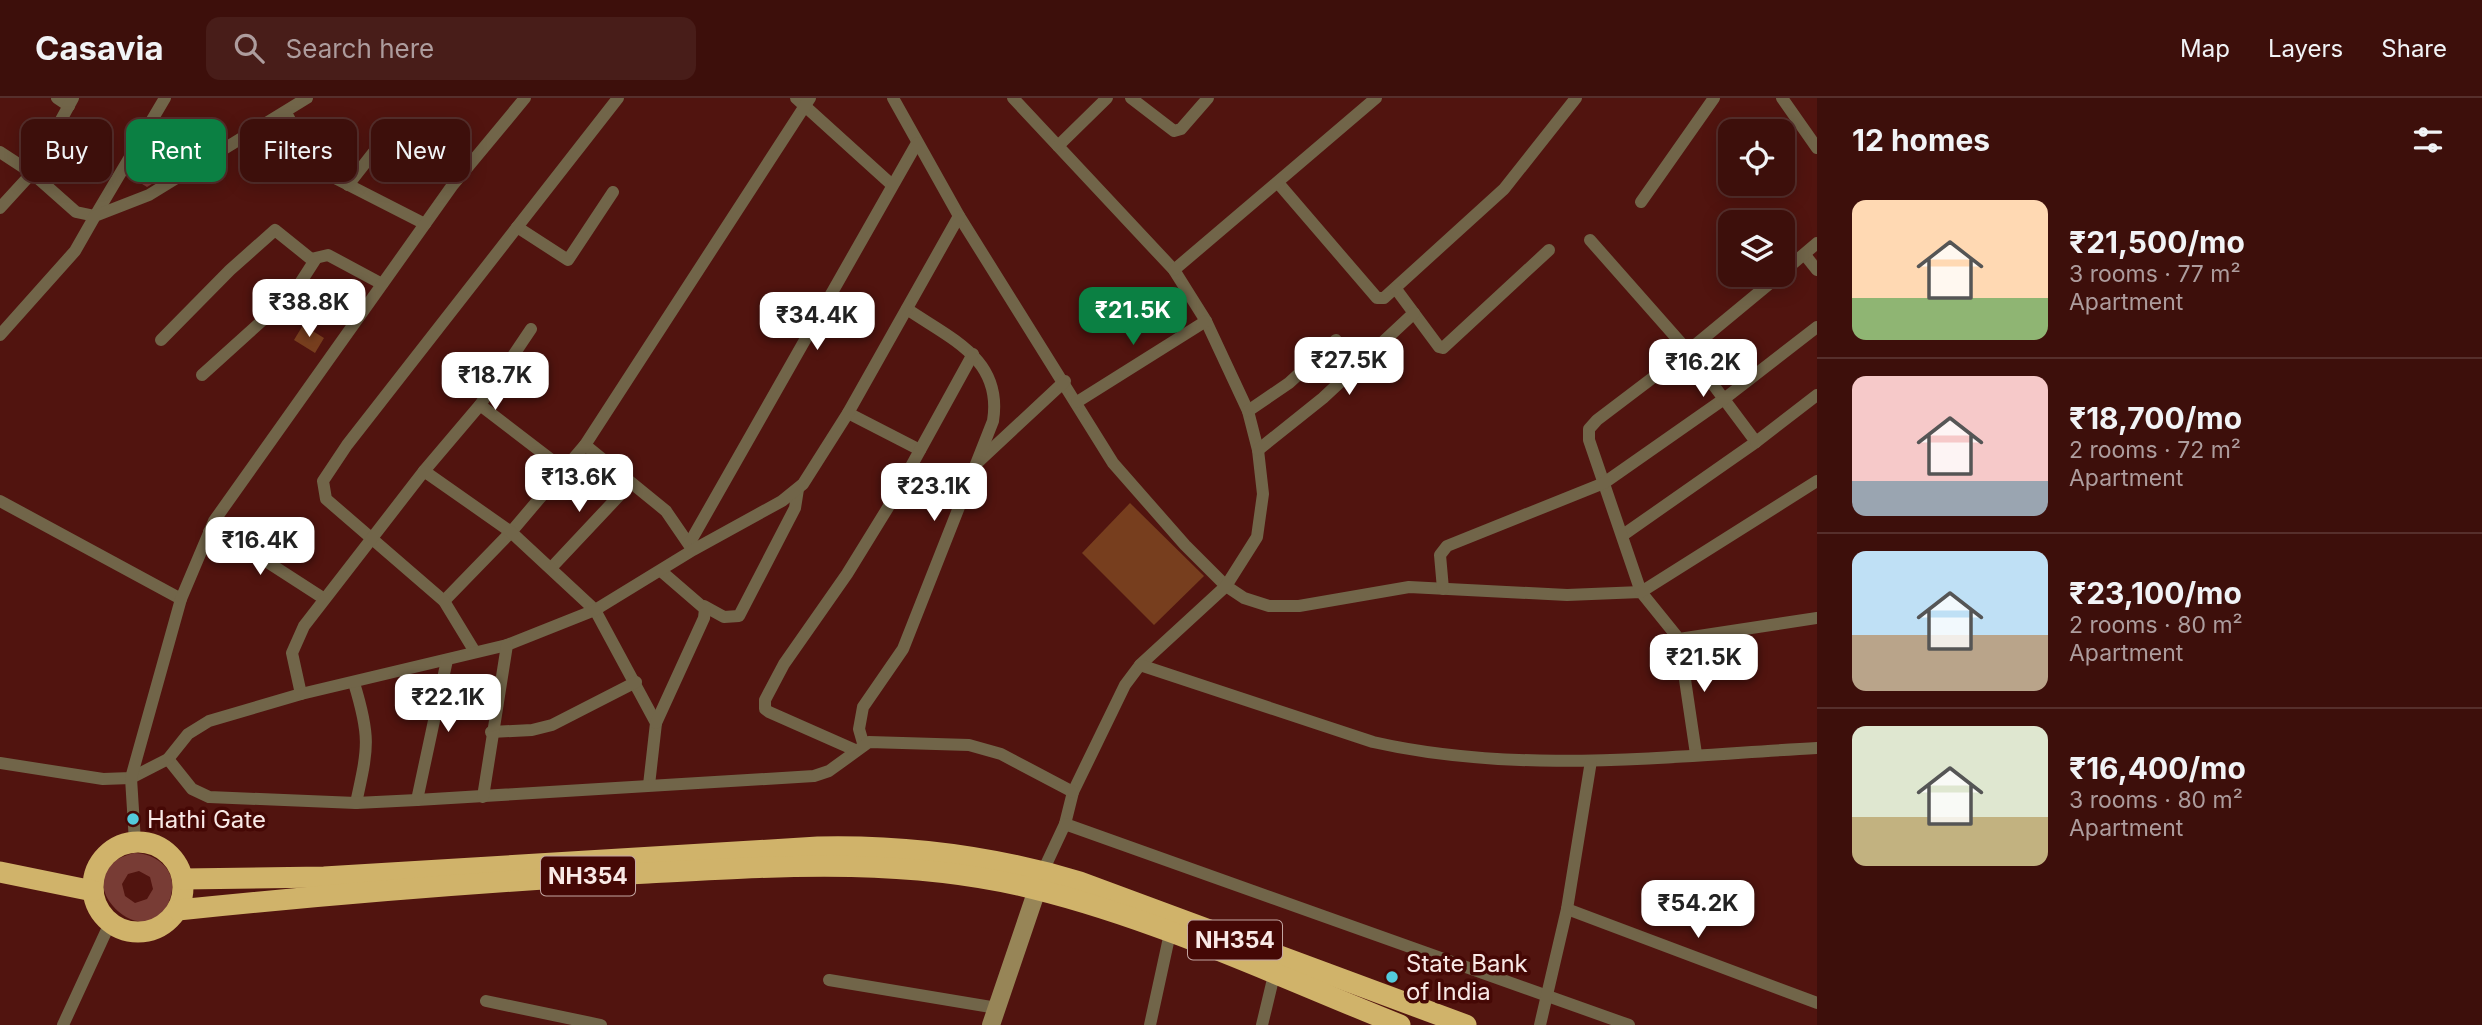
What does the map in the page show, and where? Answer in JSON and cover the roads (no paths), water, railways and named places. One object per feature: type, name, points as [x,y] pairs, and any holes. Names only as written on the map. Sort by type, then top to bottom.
[{"type":"highway","points":[[110,923],[101,914],[93,891],[93,879],[104,858],[123,844],[135,842],[160,848],[179,866],[183,879],[183,895],[178,910]]},
{"type":"highway","name":"NH354","points":[[183,879],[324,877],[855,846],[941,853],[1040,880],[1466,1025]]},
{"type":"highway","name":"NH354","points":[[110,923],[124,931],[139,933],[161,926],[178,910],[571,877],[774,866],[922,868],[1040,880],[1399,1025]]},
{"type":"highway","points":[[0,872],[93,891]]},
{"type":"street","points":[[57,98],[71,102],[62,119]]},
{"type":"street","points":[[0,335],[75,251],[165,98]]},
{"type":"street","points":[[42,182],[76,212],[95,216],[149,195],[307,98]]},
{"type":"street","points":[[135,842],[131,778],[181,599],[224,503],[452,186],[525,98]]},
{"type":"street","points":[[475,652],[444,600],[326,499],[323,481],[347,445],[618,98]]},
{"type":"street","points":[[893,98],[959,216],[1128,483],[1226,586],[1256,603],[1299,606],[1391,588],[1567,595],[1641,592],[1817,481]]},
{"type":"street","points":[[829,979],[994,1016],[1040,880],[1065,824],[1073,792],[1125,685],[1140,664],[1226,586],[1249,554],[1262,517],[1263,494],[1258,450],[1248,411],[1206,321],[1174,271],[1013,98]]},
{"type":"street","points":[[1058,146],[1107,98]]},
{"type":"street","points":[[1131,98],[1174,131],[1181,129],[1208,98]]},
{"type":"street","points":[[1174,271],[1279,184],[1376,98]]},
{"type":"street","points":[[1279,184],[1377,298],[1388,296],[1504,189],[1576,98]]},
{"type":"street","points":[[1641,202],[1714,98]]},
{"type":"street","points":[[1782,98],[1817,148]]},
{"type":"street","points":[[444,600],[511,532],[566,471],[585,445],[677,308],[804,100],[891,184]]},
{"type":"street","points":[[286,113],[319,167],[348,185],[425,224]]},
{"type":"street","points":[[691,547],[891,184],[917,143]]},
{"type":"street","points":[[0,152],[21,166]]},
{"type":"street","points":[[348,185],[371,156]]},
{"type":"street","points":[[0,208],[24,182]]},
{"type":"street","points":[[517,227],[568,260],[613,192]]},
{"type":"street","points":[[661,571],[704,606],[724,617],[739,616],[795,508],[798,489],[848,414],[959,216]]},
{"type":"street","points":[[161,340],[230,270],[275,230],[315,260]]},
{"type":"street","points":[[1590,240],[1688,351],[1756,442]]},
{"type":"street","points":[[1795,263],[1817,243]]},
{"type":"street","points":[[1396,289],[1439,347],[1449,346],[1549,250]]},
{"type":"street","points":[[202,374],[295,291],[315,260],[328,255],[382,284]]},
{"type":"street","points":[[1805,255],[1817,270]]},
{"type":"street","points":[[1696,754],[1679,639],[1641,592],[1589,440],[1589,429],[1765,287]]},
{"type":"street","points":[[859,747],[863,707],[903,649],[993,421],[996,403],[992,384],[973,354],[907,309]]},
{"type":"street","points":[[1258,450],[1323,398],[1414,313]]},
{"type":"street","points":[[1077,402],[1206,321]]},
{"type":"street","points":[[1443,589],[1440,555],[1447,546],[1604,483],[1724,399],[1817,327]]},
{"type":"street","points":[[301,694],[294,668],[294,644],[323,598],[480,405],[531,329]]},
{"type":"street","points":[[1248,411],[1289,383],[1336,340]]},
{"type":"street","points":[[859,747],[769,712],[764,705],[785,664],[848,574],[973,354]]},
{"type":"street","points":[[975,464],[1065,382]]},
{"type":"street","points":[[1623,535],[1756,442],[1817,395]]},
{"type":"street","points":[[480,405],[566,471]]},
{"type":"street","points":[[848,414],[920,450]]},
{"type":"street","points":[[585,445],[666,511],[691,547]]},
{"type":"street","points":[[424,471],[511,532],[552,567],[595,610],[656,723]]},
{"type":"street","points":[[552,567],[631,483]]},
{"type":"street","points":[[0,763],[103,779],[131,778],[168,759],[188,734],[209,721],[301,694],[530,639],[595,610],[661,571],[691,547],[798,489]]},
{"type":"street","points":[[0,501],[181,599]]},
{"type":"street","points":[[209,532],[258,556],[323,598]]},
{"type":"street","points":[[649,785],[656,723],[704,618],[704,606]]},
{"type":"street","points":[[1679,639],[1817,618]]},
{"type":"street","points":[[483,797],[506,645]]},
{"type":"street","points":[[417,800],[447,660]]},
{"type":"street","points":[[1140,664],[1373,742],[1409,750],[1591,761],[1817,748]]},
{"type":"street","points":[[491,732],[532,730],[552,724],[636,682]]},
{"type":"street","points":[[354,683],[367,728],[368,743],[356,803]]},
{"type":"street","points":[[168,759],[192,789],[209,797],[356,803],[814,776],[829,771],[859,747],[881,741],[985,748],[1073,792]]},
{"type":"street","points":[[1540,1025],[1567,909],[1591,761]]},
{"type":"street","points":[[1065,824],[1629,1025]]},
{"type":"street","points":[[1567,909],[1817,1003]]},
{"type":"street","points":[[63,1025],[110,923]]},
{"type":"street","points":[[1150,1025],[1170,933]]},
{"type":"street","points":[[1262,1025],[1275,975]]},
{"type":"street","points":[[486,1001],[601,1025]]},
{"type":"place","name":"Hathi Gate","points":[[133,819]]},
{"type":"place","name":"State Bank of India","points":[[1392,977]]}]
